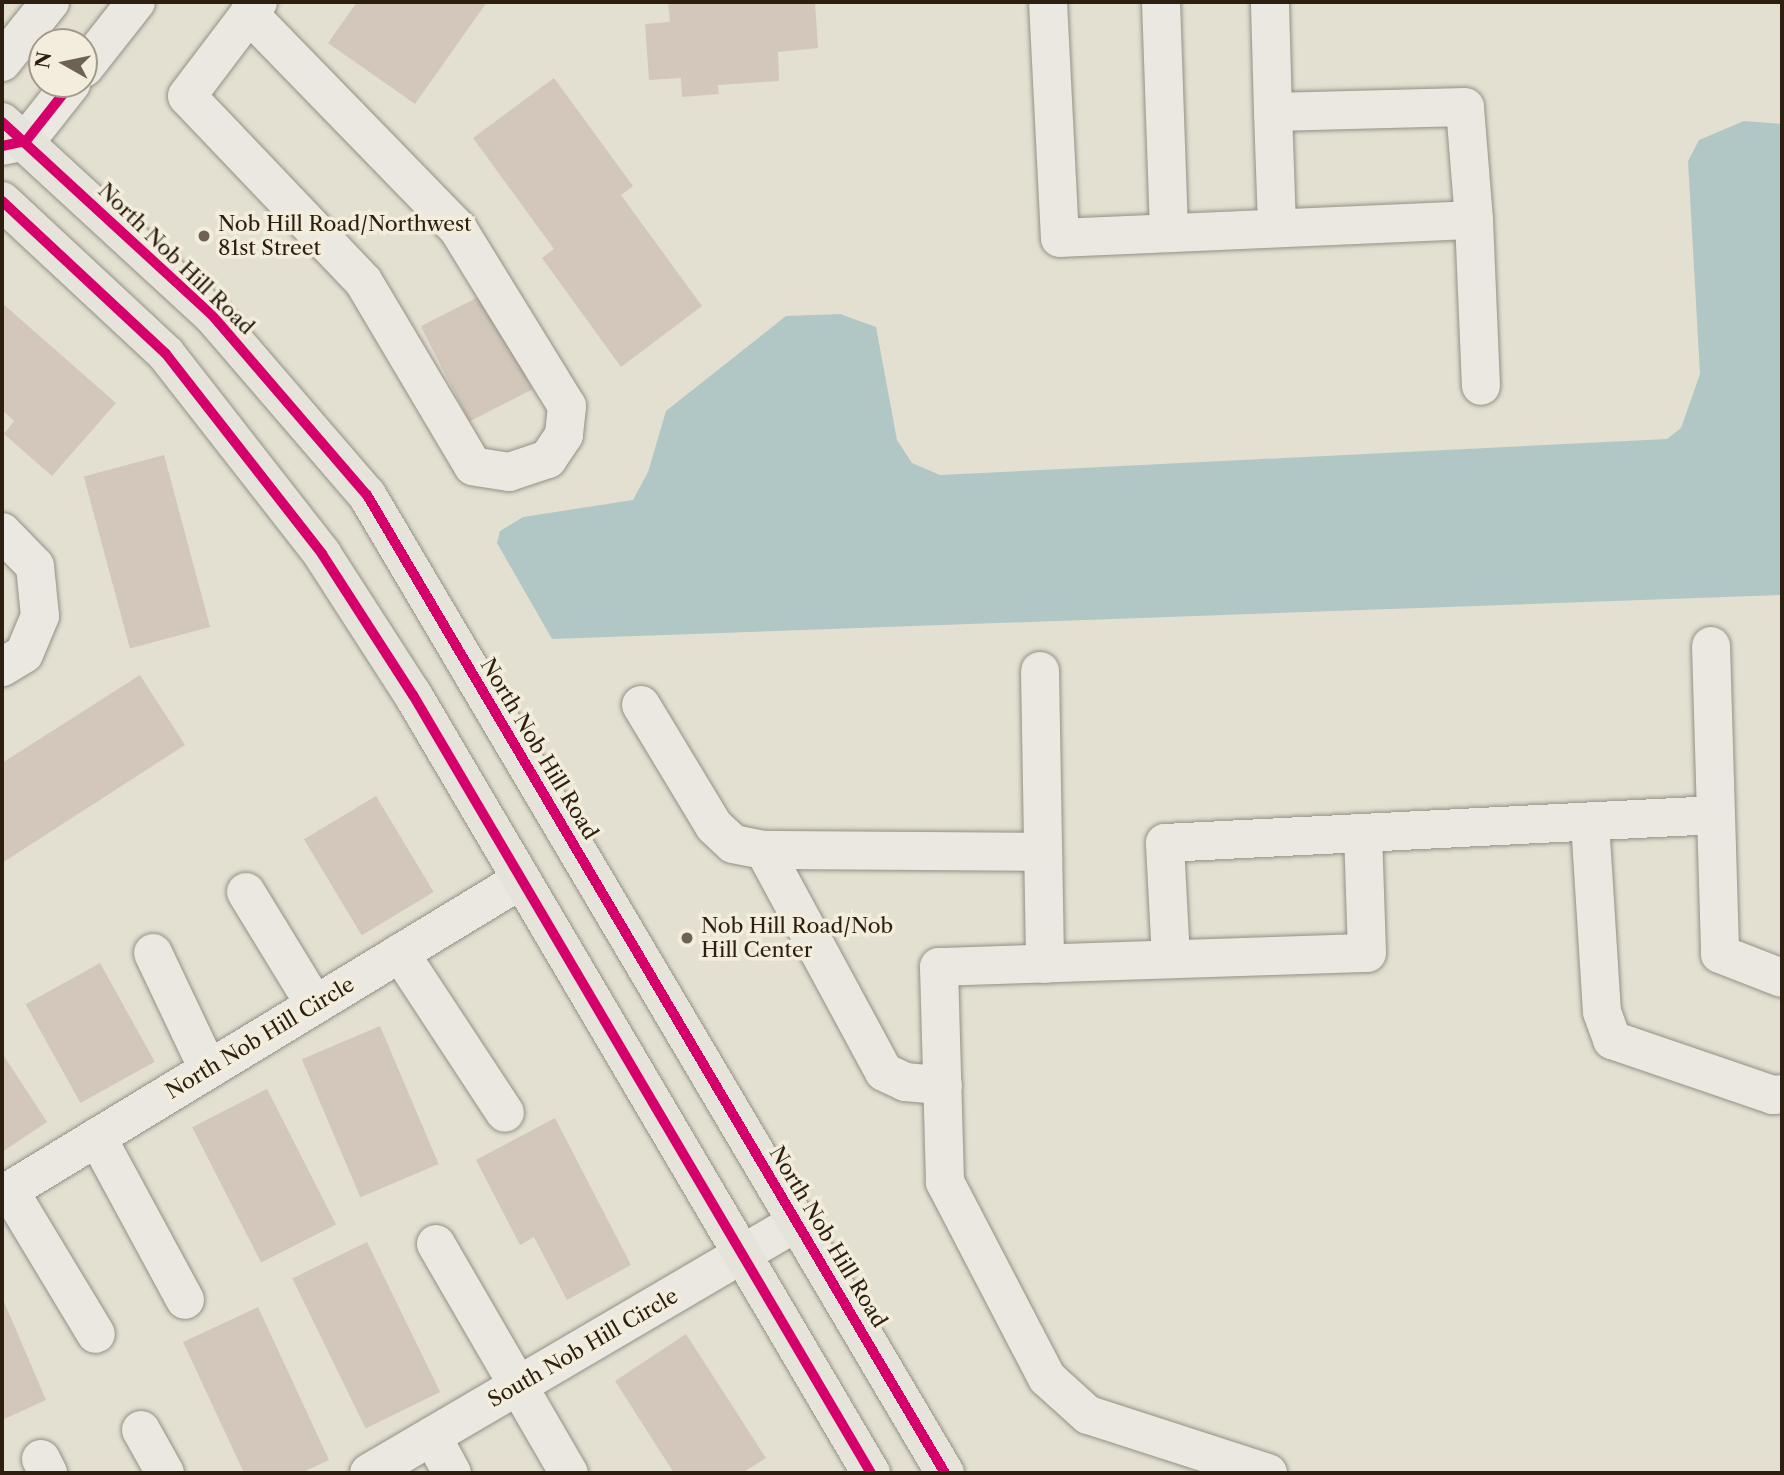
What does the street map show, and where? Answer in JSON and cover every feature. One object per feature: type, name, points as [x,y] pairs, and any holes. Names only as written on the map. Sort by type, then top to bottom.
[{"type":"main road","name":"North Nob Hill Road","points":[[10,136],[212,315],[367,495],[945,1473]]},
{"type":"main road","points":[[2,201],[166,354],[322,554],[413,695],[519,881],[745,1254],[871,1473]]},
{"type":"street","points":[[2,62],[50,2]]},
{"type":"street","points":[[98,50],[136,2]]},
{"type":"street","points":[[1048,2],[1060,238],[1474,220]]},
{"type":"street","points":[[1161,2],[1169,233]]},
{"type":"street","points":[[1270,2],[1277,228]]},
{"type":"street","points":[[253,8],[458,229],[567,407],[564,435],[548,459],[509,472],[473,466],[363,281],[187,96],[253,8]]},
{"type":"street","points":[[10,136],[55,98]]},
{"type":"street","points":[[1273,112],[1465,107],[1474,220],[1481,386]]},
{"type":"street","points":[[2,532],[35,566],[40,616],[24,654],[2,667]]},
{"type":"street","points":[[1711,646],[1720,954],[1782,978]]},
{"type":"street","points":[[1040,671],[1045,964]]},
{"type":"street","points":[[641,705],[714,826],[733,844],[764,850],[1043,852]]},
{"type":"street","points":[[1171,959],[1165,843],[1716,815]]},
{"type":"street","points":[[1590,822],[1602,1012],[1612,1040],[1773,1095],[1782,1094]]},
{"type":"street","points":[[1268,1473],[1189,1461],[1088,1415],[1047,1378],[945,1182],[939,967],[1367,953],[1363,833]]},
{"type":"street","points":[[764,850],[884,1072],[905,1082],[943,1085]]},
{"type":"street","name":"North Nob Hill Circle","points":[[6,1192],[519,881]]},
{"type":"street","points":[[246,892],[315,1005]]},
{"type":"street","points":[[400,953],[505,1113]]},
{"type":"street","points":[[153,954],[208,1069]]},
{"type":"street","points":[[97,1137],[185,1300]]},
{"type":"street","points":[[6,1192],[96,1334]]},
{"type":"street","name":"South Nob Hill Circle","points":[[369,1473],[796,1222]]},
{"type":"street","points":[[436,1244],[569,1473]]},
{"type":"street","points":[[141,1430],[165,1473]]},
{"type":"street","points":[[432,1436],[452,1473]]},
{"type":"shaded area","points":[[1744,121],[1782,124],[1782,595],[552,639],[497,543],[500,531],[523,517],[633,500],[648,472],[666,411],[786,316],[840,314],[876,327],[897,440],[912,463],[940,475],[1667,439],[1681,428],[1700,374],[1688,161],[1699,140]]},
{"type":"building","points":[[357,2],[487,2],[415,104],[328,43]]},
{"type":"building","points":[[668,2],[815,2],[818,48],[778,52],[779,81],[718,85],[719,94],[682,97],[681,78],[649,80],[645,24],[670,22]]},
{"type":"building","points":[[554,78],[633,186],[621,195],[702,306],[621,367],[542,258],[554,249],[473,138]]},
{"type":"building","points":[[484,294],[533,389],[469,422],[421,326]]},
{"type":"building","points":[[2,303],[116,403],[52,476],[4,434],[14,421],[2,410]]},
{"type":"building","points":[[164,455],[210,627],[130,648],[84,476]]},
{"type":"building","points":[[140,675],[185,745],[2,863],[2,763]]},
{"type":"building","points":[[376,796],[434,892],[362,935],[304,839]]},
{"type":"building","points":[[100,963],[155,1062],[80,1103],[26,1004]]},
{"type":"building","points":[[380,1026],[439,1164],[360,1197],[302,1059]]},
{"type":"building","points":[[2,1053],[47,1122],[2,1152]]},
{"type":"building","points":[[267,1089],[336,1224],[261,1263],[192,1127]]},
{"type":"building","points":[[555,1118],[631,1265],[567,1300],[534,1237],[520,1245],[476,1160]]},
{"type":"building","points":[[367,1242],[440,1392],[366,1428],[292,1278]]},
{"type":"building","points":[[2,1297],[46,1400],[2,1420]]},
{"type":"building","points":[[258,1307],[329,1460],[301,1473],[244,1473],[183,1342]]},
{"type":"building","points":[[686,1334],[766,1458],[742,1473],[674,1473],[615,1381]]},
{"type":"cycle path","points":[[2,146],[26,141],[60,98]]},
{"type":"cycle path","points":[[2,122],[212,315],[367,495],[945,1473]]},
{"type":"cycle path","points":[[2,201],[166,354],[322,554],[413,695],[871,1473]]},
{"type":"place","name":"Nob Hill Road/Northwest 81st Street","points":[[204,236]]},
{"type":"place","name":"Nob Hill Road/Nob Hill Center","points":[[687,938]]}]
